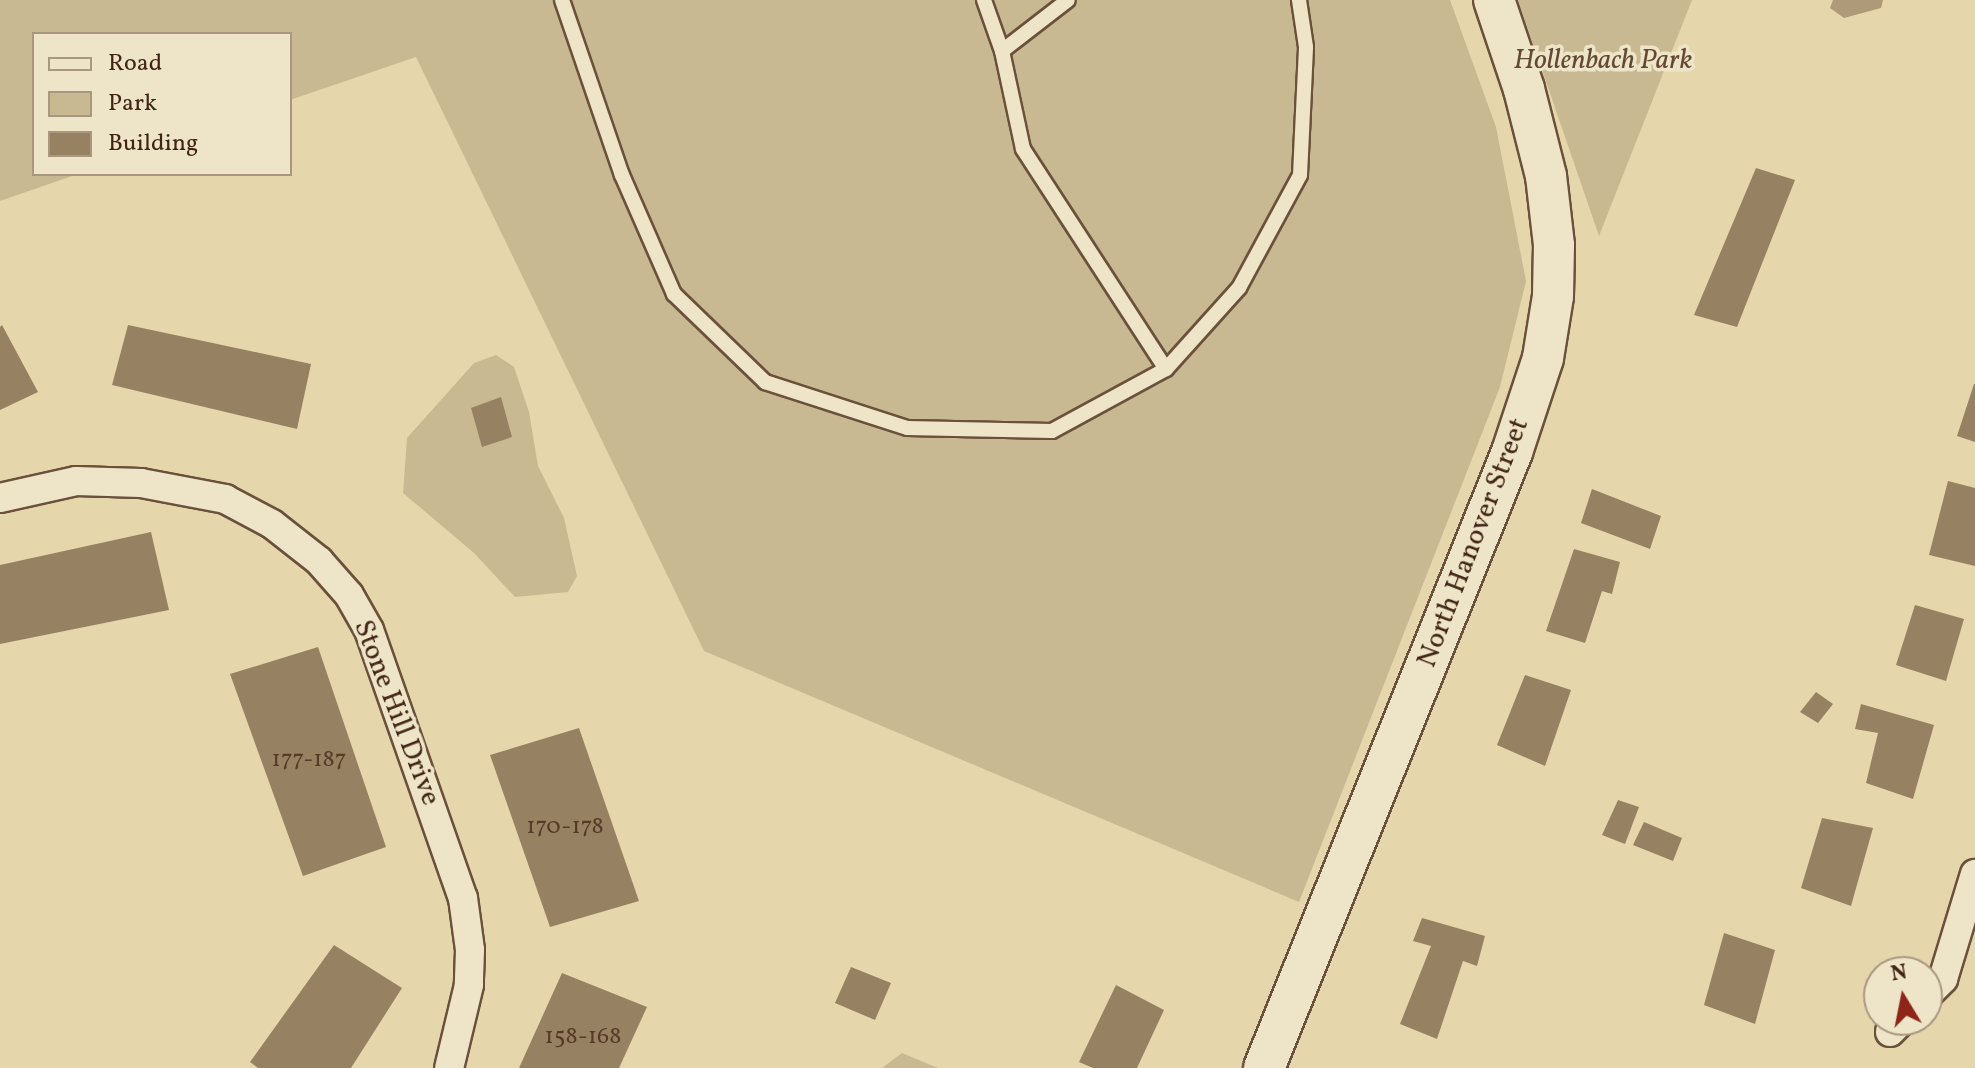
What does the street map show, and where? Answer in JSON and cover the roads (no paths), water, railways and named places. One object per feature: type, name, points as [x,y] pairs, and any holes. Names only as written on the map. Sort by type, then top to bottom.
[{"type":"street","name":"North Hanover Street","points":[[1264,1068],[1512,452],[1543,358],[1553,296],[1554,245],[1546,176],[1524,89],[1494,0]]},
{"type":"street","name":"Stone Hill Drive","points":[[0,498],[76,481],[141,483],[225,499],[272,524],[319,561],[349,595],[369,630],[463,898],[470,950],[469,985],[449,1068]]},
{"type":"street","points":[[1943,979],[1975,874]]},
{"type":"lane","points":[[984,0],[1002,51],[1023,149],[1166,369]]},
{"type":"lane","points":[[1002,51],[1068,0]]},
{"type":"lane","points":[[566,2],[622,175],[674,294],[765,382],[907,428],[1052,431],[1166,369],[1239,288],[1300,175],[1306,47],[1299,0]]},
{"type":"park label","name":"Hollenbach Park","points":[[1603,61]]}]
